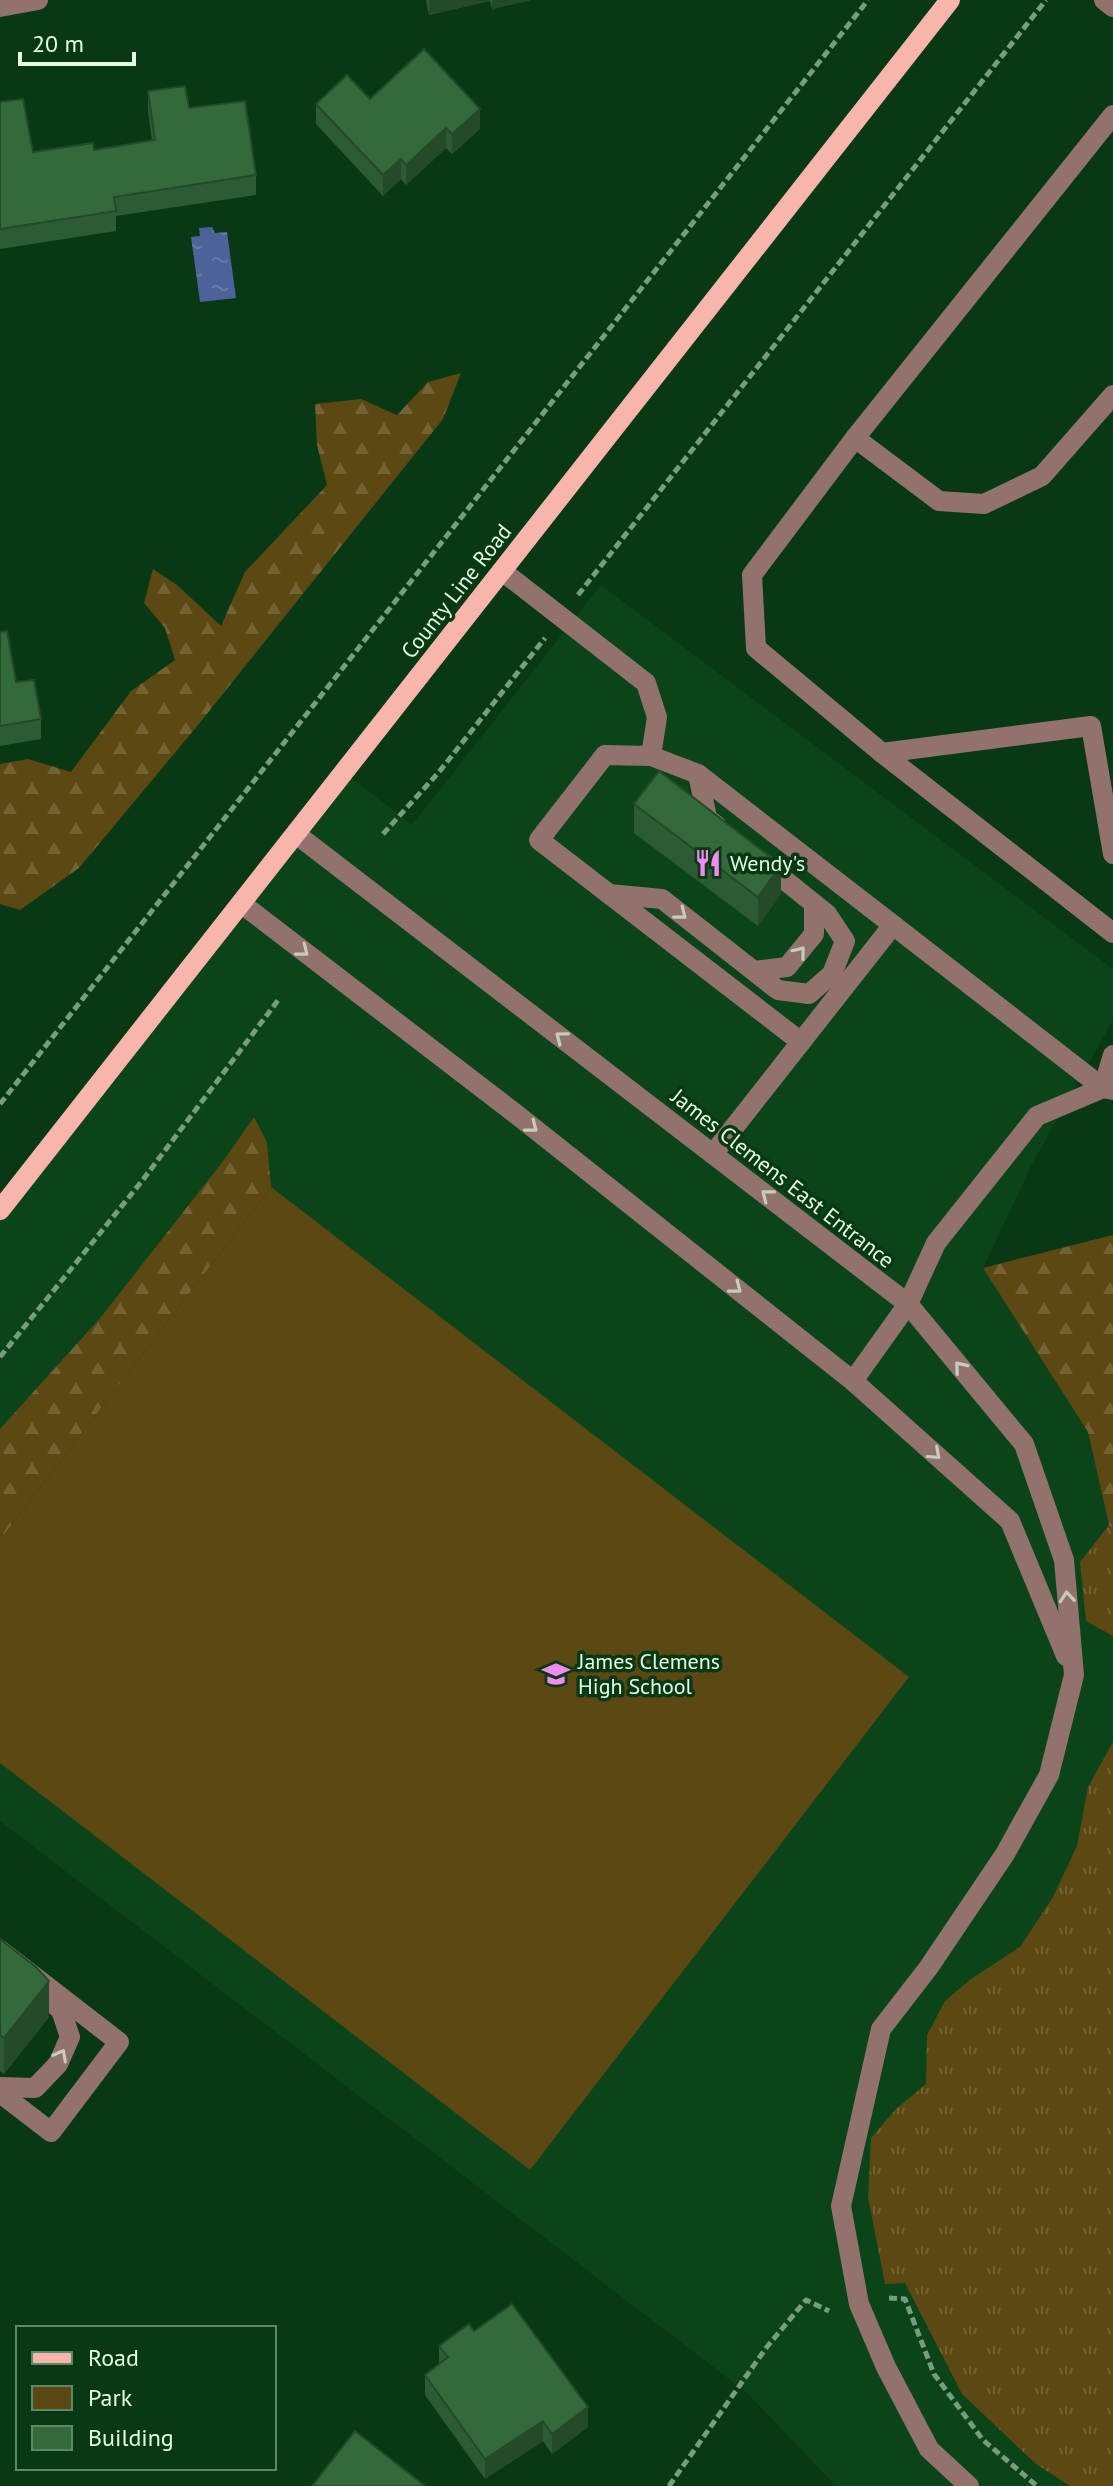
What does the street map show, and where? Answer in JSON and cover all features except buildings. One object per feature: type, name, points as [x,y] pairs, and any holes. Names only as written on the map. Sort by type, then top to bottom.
[{"type":"main road","name":"County Line Road","points":[[0,1210],[950,0]]},
{"type":"street","points":[[0,7],[38,0]]},
{"type":"street","points":[[1104,0],[1113,7]]},
{"type":"street","points":[[1113,115],[855,438],[752,575],[756,648],[882,753],[1113,933]]},
{"type":"street","points":[[855,438],[939,501],[984,504],[1042,476],[1113,395]]},
{"type":"street","points":[[502,571],[646,683],[657,717],[651,756]]},
{"type":"street","points":[[882,753],[1091,726],[1113,854]]},
{"type":"street","points":[[801,1042],[539,840],[605,755],[651,756],[698,774],[1108,1089]]},
{"type":"street","points":[[609,894],[662,899],[778,990],[809,994],[832,974],[845,941],[827,914],[707,818],[698,774]]},
{"type":"street","name":"James Clemens East Entrance","points":[[296,834],[908,1304],[1024,1444],[1064,1560],[1074,1675],[1049,1775],[1005,1854],[929,1967],[881,2029],[841,2206],[859,2304],[886,2367],[929,2449],[969,2486]]},
{"type":"street","points":[[242,904],[512,1111],[853,1381],[1010,1521],[1074,1675]]},
{"type":"street","points":[[754,971],[787,967],[814,934],[814,904]]},
{"type":"street","points":[[713,1154],[893,925]]},
{"type":"street","points":[[1108,1089],[1113,1055]]},
{"type":"street","points":[[853,1381],[908,1304],[936,1243],[1037,1116],[1108,1089]]},
{"type":"street","points":[[0,1950],[119,2042],[51,2132],[0,2090]]},
{"type":"street","points":[[0,1964],[61,2010],[70,2037],[58,2064],[35,2088],[0,2090]]},
{"type":"path","points":[[0,1104],[868,0]]},
{"type":"path","points":[[383,834],[439,772],[1046,0]]},
{"type":"path","points":[[0,1357],[142,1181],[279,999]]},
{"type":"path","points":[[888,2298],[905,2299],[934,2374],[983,2440],[1037,2486]]},
{"type":"path","points":[[669,2486],[766,2348],[806,2300],[829,2311]]},
{"type":"shaded area","name":"James Clemens High School","points":[[601,585],[1113,969],[1113,1020],[1032,1164],[983,1268],[1088,1432],[1109,1524],[1113,1528],[1113,2486],[836,2486],[746,2392],[0,1821],[0,1210],[345,773],[412,825]]},
{"type":"green space","points":[[461,373],[443,419],[79,868],[20,910],[0,904],[0,764],[28,759],[71,772],[131,691],[175,660],[165,628],[144,603],[153,569],[177,585],[221,626],[245,572],[327,485],[317,445],[315,404],[361,399],[397,415],[428,382]]},
{"type":"green space","points":[[254,1117],[267,1142],[271,1187],[0,1540],[0,1429],[101,1317]]},
{"type":"green space","points":[[271,1187],[909,1677],[530,2170],[0,1763],[0,1540]]},
{"type":"green space","points":[[1113,1235],[1113,1528],[1109,1525],[1088,1432],[983,1268]]},
{"type":"green space","points":[[1109,1525],[1113,1528],[1113,1636],[1086,1621],[1080,1562]]},
{"type":"green space","points":[[1113,1742],[1113,2486],[1070,2486],[1036,2464],[962,2394],[905,2283],[885,2284],[868,2197],[871,2138],[895,2110],[926,2084],[927,2035],[945,2001],[971,1979],[1020,1947],[1053,1897],[1077,1846],[1088,1787]]},
{"type":"water","points":[[212,227],[215,233],[227,232],[236,298],[200,302],[191,237],[200,236],[199,228]]},
{"type":"place","name":"Wendy's","points":[[708,863]]},
{"type":"place","name":"James Clemens High School","points":[[556,1674]]}]
